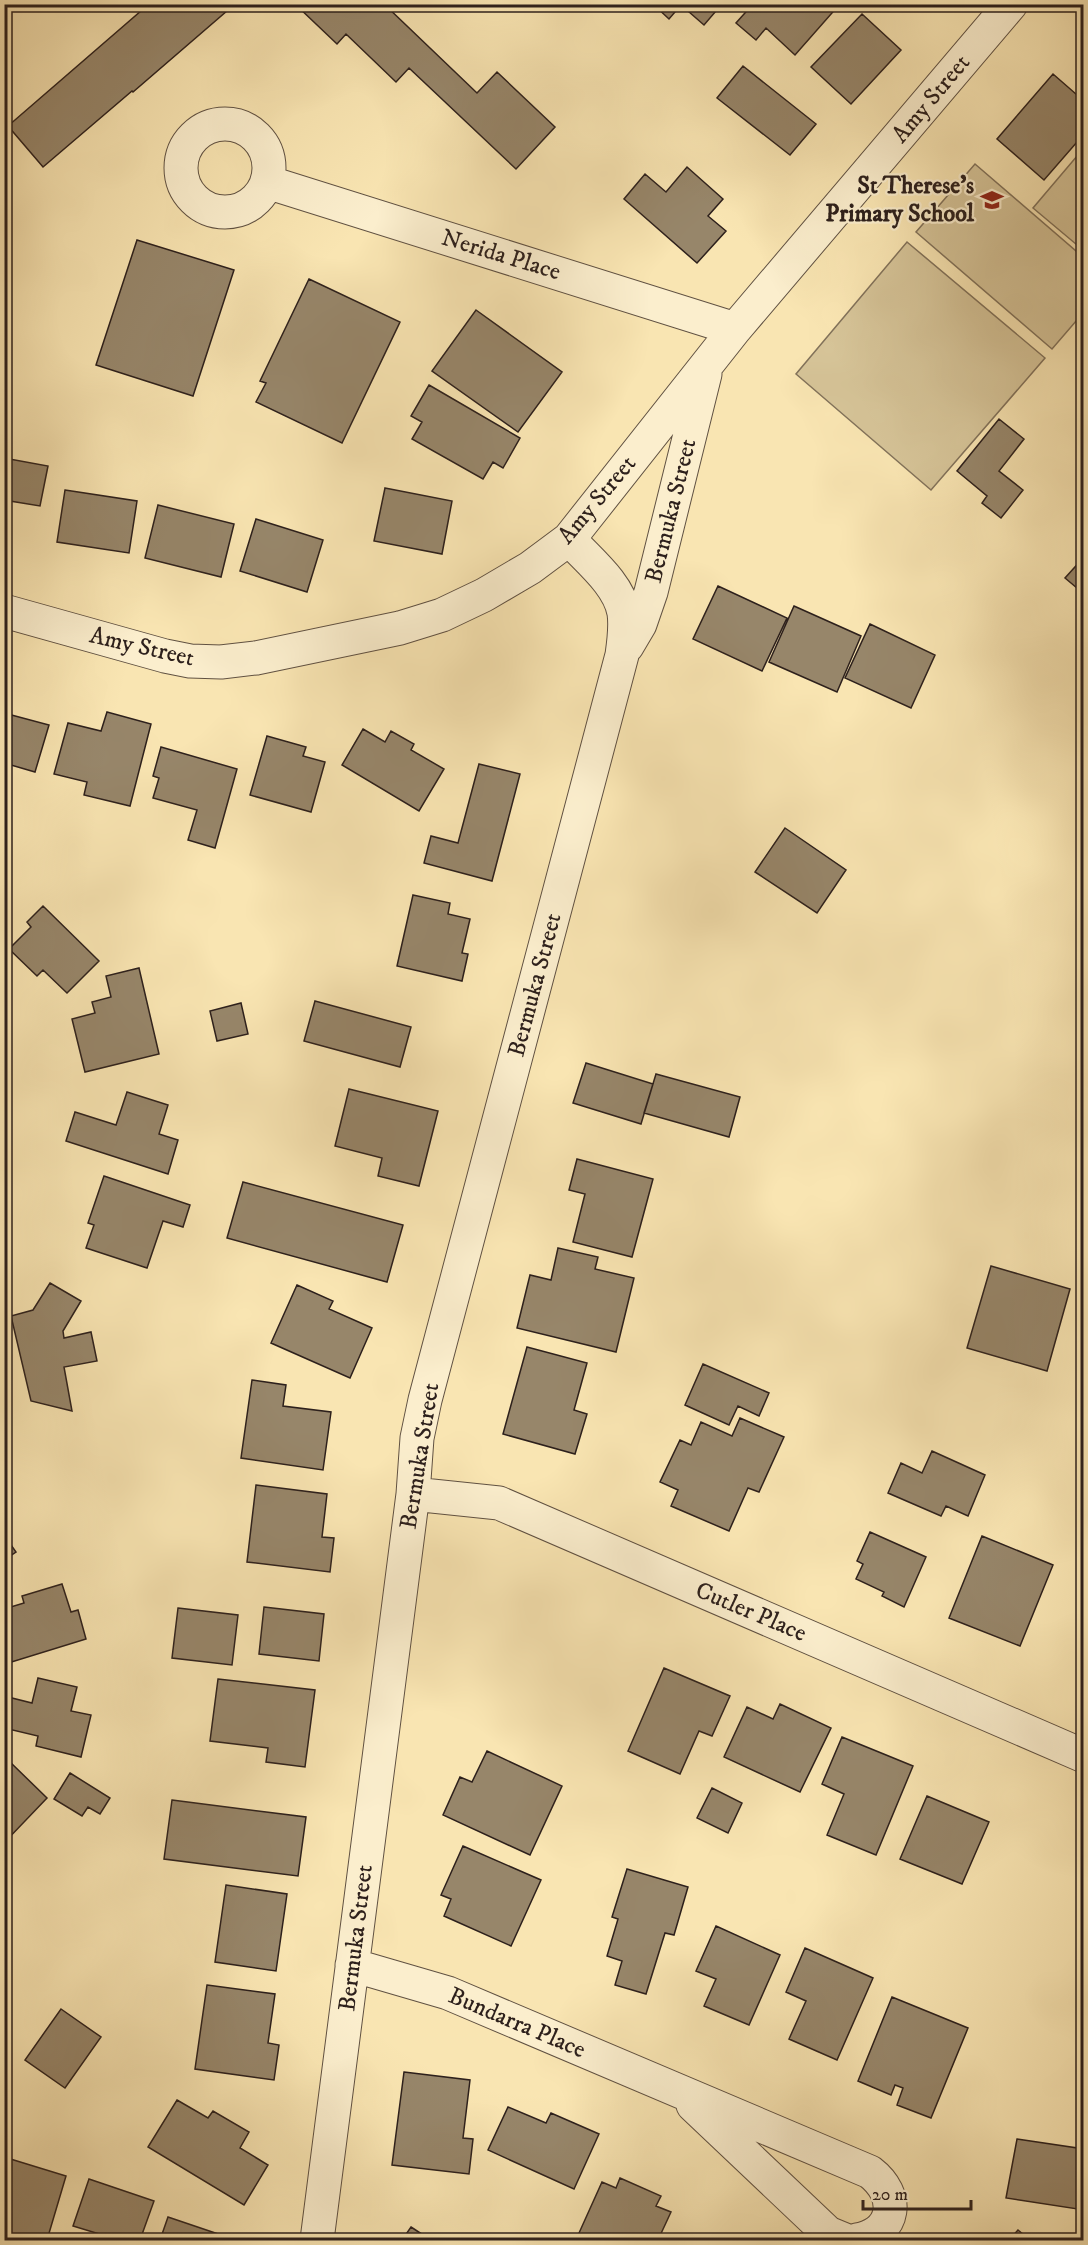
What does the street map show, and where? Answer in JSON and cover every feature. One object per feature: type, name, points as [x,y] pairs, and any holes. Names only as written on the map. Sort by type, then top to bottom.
[{"type":"street","name":"Amy Street","points":[[4,612],[190,661],[221,662],[255,658],[400,628],[442,615],[484,595],[530,568],[569,539],[735,329],[1005,6]]},
{"type":"street","name":"Nerida Place","points":[[267,182],[735,329]]},
{"type":"street","name":"Bermuka Street","points":[[622,655],[640,624],[651,592],[708,363]]},
{"type":"street","name":"Bermuka Street","points":[[317,2241],[413,1494],[417,1438],[425,1400],[622,655],[624,611],[618,596],[569,539]]},
{"type":"street","name":"Cutler Place","points":[[413,1494],[499,1503],[1083,1756]]},
{"type":"street","name":"Bundarra Place","points":[[352,1965],[448,1993],[850,2163],[880,2181],[889,2196],[890,2214],[886,2224],[878,2232],[857,2241]]},
{"type":"street","name":"Bundarra Place","points":[[679,2091],[828,2233],[845,2241]]},
{"type":"shaded area","points":[[1083,149],[1083,250],[1033,208]]},
{"type":"shaded area","points":[[975,164],[1083,257],[1083,313],[1052,349],[916,232]]},
{"type":"shaded area","points":[[907,242],[1045,358],[931,490],[796,374]]},
{"type":"building","points":[[149,4],[235,4],[43,167],[8,126]]},
{"type":"building","points":[[295,4],[384,4],[477,93],[497,72],[555,127],[516,169],[409,68],[396,82],[346,34],[337,44]]},
{"type":"building","points":[[653,4],[722,4],[704,25],[681,5],[669,19]]},
{"type":"building","points":[[753,4],[839,5],[795,55],[766,28],[756,40],[736,23]]},
{"type":"building","points":[[862,14],[901,50],[851,104],[811,67]]},
{"type":"building","points":[[743,66],[816,124],[790,155],[717,98]]},
{"type":"building","points":[[1053,74],[1084,101],[1084,134],[1044,180],[997,139]]},
{"type":"building","points":[[687,167],[723,199],[708,216],[726,231],[697,263],[624,199],[645,174],[666,192]]},
{"type":"building","points":[[137,240],[234,270],[193,396],[96,365]]},
{"type":"building","points":[[309,279],[400,322],[342,443],[256,402],[266,383],[260,381]]},
{"type":"building","points":[[476,310],[562,372],[518,432],[432,371]]},
{"type":"building","points":[[429,385],[520,438],[503,468],[493,462],[483,479],[412,439],[422,422],[411,416]]},
{"type":"building","points":[[999,419],[1024,439],[999,471],[1023,490],[1001,518],[982,503],[987,496],[957,471]]},
{"type":"building","points":[[4,458],[48,466],[40,506],[4,500]]},
{"type":"building","points":[[385,488],[452,501],[442,554],[374,541]]},
{"type":"building","points":[[65,490],[137,501],[129,553],[57,542]]},
{"type":"building","points":[[158,505],[234,524],[221,577],[145,558]]},
{"type":"building","points":[[256,519],[323,540],[307,592],[240,571]]},
{"type":"building","points":[[1084,557],[1084,594],[1065,578]]},
{"type":"building","points":[[718,586],[787,618],[762,671],[693,639]]},
{"type":"building","points":[[794,606],[861,636],[837,692],[769,662]]},
{"type":"building","points":[[870,624],[935,655],[911,708],[845,678]]},
{"type":"building","points":[[107,712],[151,724],[130,806],[84,795],[87,782],[54,774],[68,723],[101,731]]},
{"type":"building","points":[[4,713],[49,725],[35,772],[4,763]]},
{"type":"building","points":[[363,729],[385,742],[391,731],[414,744],[411,750],[444,769],[419,811],[342,765]]},
{"type":"building","points":[[267,736],[306,747],[303,756],[325,762],[311,812],[250,795]]},
{"type":"building","points":[[161,747],[237,769],[215,848],[188,840],[197,810],[153,798],[159,778],[153,776]]},
{"type":"building","points":[[479,764],[520,774],[492,881],[424,863],[431,836],[458,843]]},
{"type":"building","points":[[785,828],[846,870],[817,913],[755,872]]},
{"type":"building","points":[[413,895],[450,903],[448,914],[470,919],[462,953],[468,954],[462,981],[397,966]]},
{"type":"building","points":[[43,906],[99,961],[67,993],[43,970],[37,976],[9,949],[31,927],[27,922]]},
{"type":"building","points":[[139,968],[159,1054],[85,1072],[72,1019],[95,1013],[92,1002],[111,997],[106,976]]},
{"type":"building","points":[[315,1001],[411,1027],[400,1067],[304,1041]]},
{"type":"building","points":[[241,1003],[248,1034],[217,1041],[210,1011]]},
{"type":"building","points":[[586,1063],[653,1084],[641,1124],[573,1103]]},
{"type":"building","points":[[656,1074],[740,1097],[729,1137],[644,1113]]},
{"type":"building","points":[[349,1089],[438,1111],[419,1186],[378,1176],[382,1158],[335,1146]]},
{"type":"building","points":[[127,1092],[168,1105],[159,1134],[178,1140],[168,1174],[66,1141],[75,1112],[116,1125]]},
{"type":"building","points":[[577,1159],[653,1179],[632,1257],[573,1242],[585,1194],[569,1190]]},
{"type":"building","points":[[104,1176],[190,1205],[183,1227],[163,1221],[147,1268],[86,1248],[94,1225],[88,1223]]},
{"type":"building","points":[[243,1182],[403,1225],[387,1282],[227,1238]]},
{"type":"building","points":[[558,1248],[598,1257],[595,1269],[634,1278],[616,1352],[517,1328],[530,1275],[551,1280]]},
{"type":"building","points":[[991,1266],[1070,1289],[1047,1371],[967,1348]]},
{"type":"building","points":[[50,1283],[81,1301],[63,1331],[64,1338],[91,1332],[97,1361],[64,1367],[72,1411],[31,1401],[11,1316],[33,1310]]},
{"type":"building","points":[[297,1285],[333,1301],[329,1309],[372,1328],[350,1378],[271,1343]]},
{"type":"building","points":[[527,1347],[587,1363],[574,1410],[587,1414],[575,1454],[503,1434]]},
{"type":"building","points":[[703,1364],[769,1393],[759,1416],[738,1406],[729,1425],[685,1405]]},
{"type":"building","points":[[252,1380],[286,1385],[283,1406],[331,1412],[323,1470],[241,1458]]},
{"type":"building","points":[[740,1418],[784,1437],[759,1492],[748,1488],[729,1531],[671,1506],[678,1490],[660,1482],[680,1440],[691,1445],[701,1422],[732,1436]]},
{"type":"building","points":[[932,1451],[985,1475],[968,1516],[946,1506],[941,1516],[888,1493],[901,1463],[922,1473]]},
{"type":"building","points":[[256,1485],[327,1494],[322,1537],[334,1538],[330,1572],[247,1562]]},
{"type":"building","points":[[870,1532],[926,1557],[904,1607],[882,1596],[884,1592],[856,1579],[863,1564],[857,1561]]},
{"type":"building","points":[[4,1535],[16,1552],[4,1560]]},
{"type":"building","points":[[982,1536],[1053,1565],[1020,1646],[949,1618]]},
{"type":"building","points":[[62,1584],[71,1612],[78,1610],[86,1639],[5,1664],[4,1609],[24,1603],[22,1596]]},
{"type":"building","points":[[264,1607],[324,1614],[319,1661],[259,1654]]},
{"type":"building","points":[[178,1608],[238,1615],[232,1665],[172,1658]]},
{"type":"building","points":[[664,1668],[730,1696],[712,1736],[699,1731],[680,1774],[628,1751]]},
{"type":"building","points":[[38,1678],[77,1687],[71,1711],[91,1715],[81,1757],[36,1746],[38,1736],[4,1728],[4,1696],[32,1703]]},
{"type":"building","points":[[218,1679],[315,1690],[305,1767],[266,1762],[268,1748],[210,1741]]},
{"type":"building","points":[[780,1704],[831,1728],[800,1792],[724,1757],[747,1707],[773,1719]]},
{"type":"building","points":[[842,1737],[913,1766],[876,1855],[827,1835],[844,1794],[822,1784]]},
{"type":"building","points":[[487,1751],[562,1786],[530,1855],[443,1815],[460,1777],[472,1782]]},
{"type":"building","points":[[9,1761],[47,1798],[4,1843],[4,1766]]},
{"type":"building","points":[[70,1773],[110,1798],[100,1814],[88,1807],[82,1816],[54,1799]]},
{"type":"building","points":[[712,1788],[742,1803],[728,1833],[697,1818]]},
{"type":"building","points":[[927,1796],[989,1822],[962,1884],[900,1859]]},
{"type":"building","points":[[172,1800],[306,1817],[298,1876],[164,1859]]},
{"type":"building","points":[[463,1846],[541,1880],[511,1946],[444,1916],[451,1899],[441,1895]]},
{"type":"building","points":[[627,1869],[688,1887],[674,1935],[665,1933],[646,1994],[615,1985],[622,1961],[607,1956],[618,1919],[612,1917]]},
{"type":"building","points":[[226,1885],[287,1894],[276,1971],[215,1962]]},
{"type":"building","points":[[716,1926],[780,1955],[749,2025],[704,2006],[716,1979],[696,1971]]},
{"type":"building","points":[[805,1948],[873,1978],[837,2060],[789,2039],[806,2001],[786,1992]]},
{"type":"building","points":[[207,1985],[275,1994],[268,2043],[279,2045],[274,2080],[195,2069]]},
{"type":"building","points":[[892,1997],[968,2028],[931,2118],[897,2105],[903,2088],[895,2085],[891,2095],[858,2081]]},
{"type":"building","points":[[61,2009],[101,2037],[65,2088],[25,2060]]},
{"type":"building","points":[[404,2072],[470,2080],[463,2138],[473,2139],[469,2174],[392,2165]]},
{"type":"building","points":[[177,2100],[208,2118],[213,2111],[249,2132],[240,2148],[268,2165],[244,2205],[148,2147]]},
{"type":"building","points":[[508,2107],[546,2123],[551,2113],[599,2134],[574,2189],[488,2150]]},
{"type":"building","points":[[1017,2139],[1084,2149],[1084,2210],[1006,2198]]},
{"type":"building","points":[[4,2157],[66,2176],[47,2240],[19,2240],[4,2236]]},
{"type":"building","points":[[620,2178],[661,2196],[656,2206],[671,2212],[658,2240],[596,2240],[579,2233],[602,2182],[616,2188]]},
{"type":"building","points":[[89,2179],[154,2201],[140,2240],[119,2240],[73,2226]]},
{"type":"building","points":[[168,2217],[230,2238],[229,2240],[160,2240]]},
{"type":"building","points":[[411,2227],[431,2240],[402,2240]]},
{"type":"building","points":[[1018,2230],[1030,2240],[1009,2240]]},
{"type":"place","name":"St Therese's Primary School","points":[[992,200]]}]
